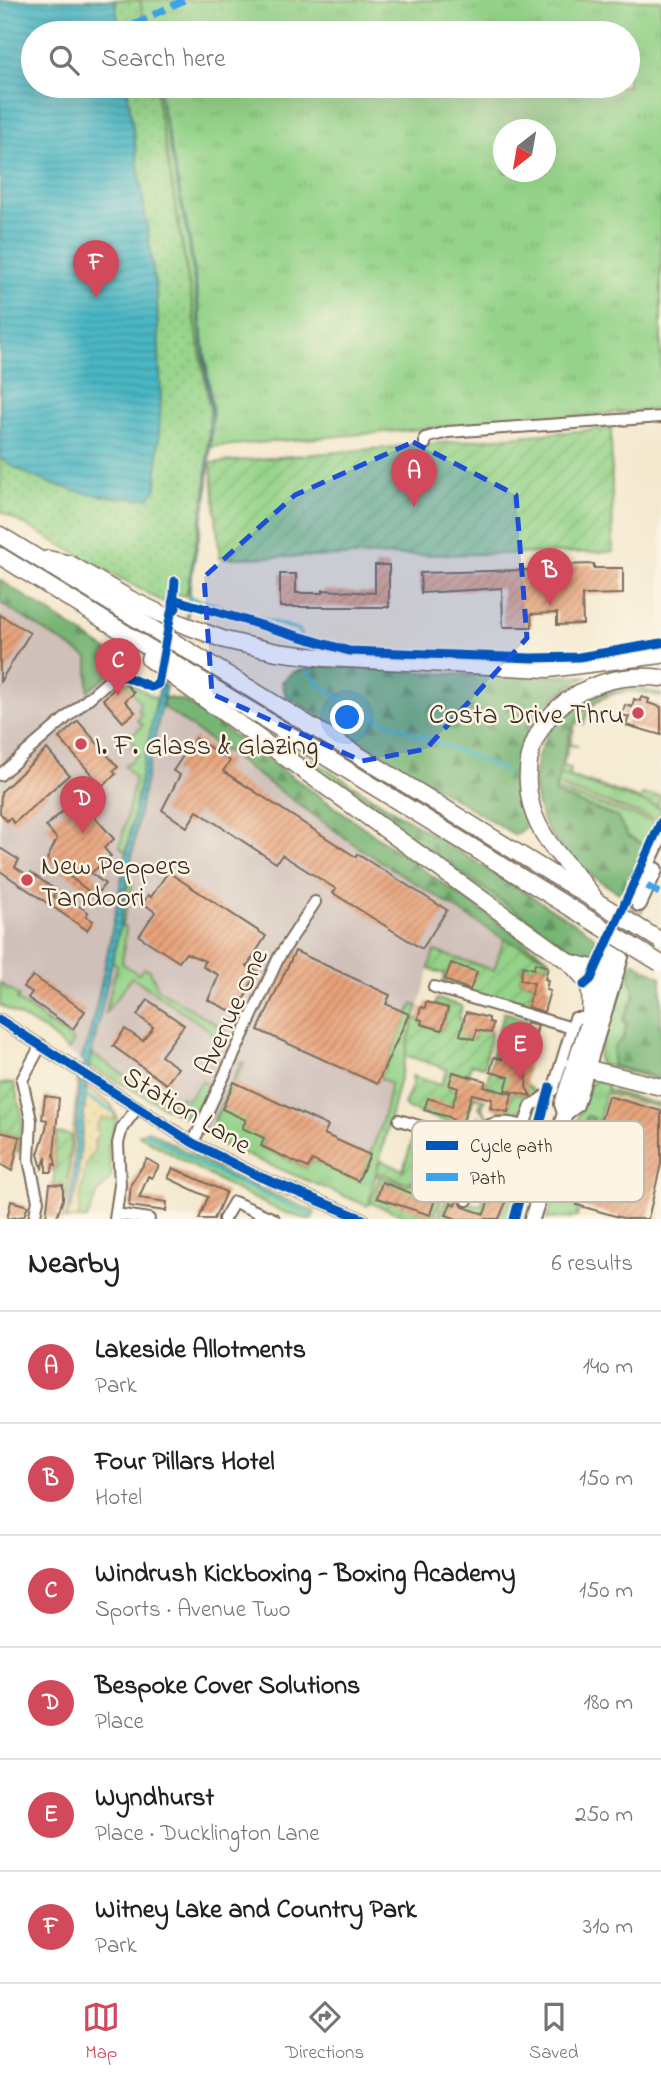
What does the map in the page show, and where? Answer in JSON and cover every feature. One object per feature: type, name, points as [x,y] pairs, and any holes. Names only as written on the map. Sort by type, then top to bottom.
[{"type":"highway","points":[[0,535],[661,941]]},
{"type":"highway","points":[[0,556],[660,963]]},
{"type":"highway","points":[[35,556],[69,564],[128,598],[182,624],[225,640],[277,652],[325,659],[548,668],[661,655]]},
{"type":"highway","points":[[128,635],[150,660],[569,962],[589,982],[592,989],[589,1016]]},
{"type":"highway","points":[[596,901],[552,848],[541,829],[532,808],[528,774],[531,752],[545,723],[564,701],[592,685],[636,675],[661,678]]},
{"type":"highway","points":[[569,962],[592,968],[613,956]]},
{"type":"highway","points":[[581,1067],[661,1087]]},
{"type":"main road","points":[[661,835],[635,901],[661,856]]},
{"type":"main road","points":[[562,1121],[565,1113],[576,1105],[589,1016],[613,956]]},
{"type":"main road","points":[[581,1067],[613,956]]},
{"type":"main road","points":[[532,1219],[537,1202]]},
{"type":"street","points":[[425,444],[425,438],[448,432],[661,417]]},
{"type":"street","points":[[0,775],[113,678]]},
{"type":"street","name":"Avenue One","points":[[192,1143],[279,957],[315,902]]},
{"type":"street","points":[[434,987],[572,1028]]},
{"type":"street","points":[[526,1121],[531,1107],[553,1090],[577,1016],[589,1016]]},
{"type":"street","name":"Station Lane","points":[[0,1020],[192,1143],[258,1176],[363,1219]]},
{"type":"street","points":[[34,1219],[38,1195],[29,1160],[31,1120],[22,1080],[41,1045]]},
{"type":"street","points":[[137,1108],[122,1128],[117,1143],[120,1185],[115,1217],[149,1219]]},
{"type":"street","points":[[399,1120],[412,1124]]},
{"type":"street","points":[[223,1219],[234,1202],[274,1219]]},
{"type":"highlighted area","points":[[413,442],[516,495],[527,638],[426,749],[362,761],[212,694],[204,577],[295,495]]},
{"type":"shaded area","points":[[0,603],[88,658],[88,691],[116,669],[122,678],[157,699],[144,750],[114,929],[86,1048],[80,1061],[46,1031],[0,1005]]},
{"type":"shaded area","points":[[162,706],[358,847],[504,939],[494,970],[434,952],[366,1206],[222,1145],[181,1116],[88,1066],[120,926],[141,802]]},
{"type":"green space","points":[[0,0],[140,0],[144,21],[21,21],[21,98],[157,98],[210,411],[205,496],[186,596],[170,594],[165,603],[0,511]]},
{"type":"green space","points":[[140,0],[661,0],[661,409],[209,447],[211,411],[157,98],[640,98],[640,21],[144,21]]},
{"type":"green space","points":[[611,428],[613,552],[220,558],[211,463]]},
{"type":"green space","points":[[0,580],[125,662],[88,691],[88,658],[0,603]]},
{"type":"green space","points":[[319,666],[475,675],[588,676],[547,705],[533,721],[525,738],[520,756],[519,777],[525,827],[515,835],[286,696],[282,682],[293,672]]},
{"type":"green space","points":[[122,678],[157,699],[126,852],[120,847],[135,779],[125,766],[138,755],[131,747],[135,743],[130,737],[143,725],[137,720],[142,715],[138,710],[140,702]]},
{"type":"green space","points":[[632,685],[633,688],[611,694],[583,711],[569,737],[555,790],[555,794],[617,817],[628,836],[646,846],[623,895],[585,871],[563,851],[546,827],[535,789],[536,766],[542,745],[553,726],[569,710],[587,698],[608,689]]},
{"type":"green space","points":[[637,688],[661,694],[661,697],[639,692],[615,694],[595,704],[584,724],[576,722],[589,705],[616,692]]},
{"type":"green space","points":[[164,697],[185,701],[547,957],[504,939],[358,847],[162,706]]},
{"type":"green space","points":[[252,722],[354,786],[349,795],[592,953],[596,939],[602,943],[599,954],[596,954],[592,963],[571,955],[249,726]]},
{"type":"green space","points":[[576,723],[570,743],[578,746],[569,745],[563,766],[571,768],[569,776],[641,799],[642,795],[661,796],[658,804],[661,808],[559,774]]},
{"type":"green space","points":[[559,774],[661,808],[657,820],[556,786]]},
{"type":"green space","points":[[354,786],[589,932],[596,939],[592,953],[573,950],[349,795]]},
{"type":"green space","points":[[555,790],[651,821],[656,825],[646,846],[628,836],[623,828],[555,794]]},
{"type":"green space","points":[[129,881],[133,884],[122,926],[126,928],[122,963],[138,974],[144,968],[150,970],[158,989],[224,1029],[221,1043],[213,1039],[212,1032],[132,977],[105,1014],[117,965],[112,961]]},
{"type":"green space","points":[[504,939],[550,959],[548,967],[536,964],[534,969],[523,966],[520,980],[550,989],[533,987],[527,1011],[442,986],[445,974],[429,969],[434,951],[494,970]]},
{"type":"green space","points":[[626,957],[635,963],[629,976],[635,995],[623,1020],[626,1027],[613,1065],[661,1078],[661,1081],[600,1064],[598,1058]]},
{"type":"green space","points":[[635,963],[661,977],[661,1078],[612,1066],[614,1047],[623,1039],[626,1027],[623,1020],[635,995],[629,976]]},
{"type":"green space","points":[[0,983],[19,996],[17,1000],[74,1041],[68,1051],[46,1031],[0,1005]]},
{"type":"green space","points":[[437,999],[462,1006],[459,1018],[467,1023],[464,1036],[474,1039],[478,1025],[491,1033],[484,1067],[471,1064],[468,1076],[453,1072],[449,1088],[482,1099],[474,1097],[466,1121],[444,1121],[408,1109],[404,1105],[413,1083],[412,1076],[441,1085],[447,1069],[405,1055],[414,1019],[442,1030],[448,1008],[435,1005]]},
{"type":"green space","points":[[413,1004],[418,1006],[368,1206],[222,1145],[214,1121],[241,1062],[244,1063],[234,1082],[246,1120],[243,1128],[264,1138],[261,1147],[307,1168],[312,1160],[358,1181],[386,1108],[390,1083],[380,1078]]},
{"type":"green space","points":[[504,1012],[527,1020],[522,1040],[534,1043],[532,1048],[496,1039]]},
{"type":"green space","points":[[495,1045],[518,1051],[510,1091],[524,1095],[526,1084],[536,1094],[515,1117],[497,1116],[499,1110],[508,1112],[512,1096],[503,1094],[492,1100],[494,1088],[486,1087]]},
{"type":"green space","points":[[91,1053],[177,1110],[163,1099],[177,1101],[181,1096],[187,1100],[202,1081],[210,1087],[199,1111],[181,1116],[88,1066]]},
{"type":"green space","points":[[608,1079],[607,1090],[661,1105],[661,1108],[606,1093],[598,1121],[577,1121],[586,1093],[593,1082]]},
{"type":"green space","points":[[78,1080],[112,1106],[117,1118],[108,1148],[112,1176],[97,1195],[87,1219],[61,1219],[67,1197]]},
{"type":"green space","points":[[14,1083],[23,1119],[20,1152],[16,1151],[20,1137],[0,1132],[0,1084]]},
{"type":"green space","points":[[482,1099],[485,1100],[482,1108],[489,1119],[479,1107]]},
{"type":"green space","points":[[587,1116],[594,1118],[593,1121],[585,1121]]},
{"type":"green space","points":[[148,1130],[226,1174],[315,1212],[312,1219],[276,1209],[225,1184],[139,1135]]},
{"type":"green space","points":[[57,1133],[71,1135],[67,1197],[63,1197],[63,1185],[54,1184],[54,1170],[49,1169],[57,1166],[54,1155]]},
{"type":"green space","points":[[412,1141],[412,1181],[403,1182],[381,1173],[375,1177],[380,1160],[403,1170]]},
{"type":"green space","points":[[380,1176],[405,1185],[412,1183],[412,1195],[382,1183],[377,1197],[417,1208],[417,1211],[429,1215],[434,1202],[440,1202],[434,1217],[414,1219],[370,1203]]},
{"type":"green space","points":[[445,1202],[468,1202],[481,1206],[482,1202],[489,1202],[483,1217],[451,1203],[446,1215],[457,1219],[437,1219]]},
{"type":"green space","points":[[494,1202],[516,1202],[511,1219],[499,1219]]},
{"type":"green space","points":[[552,1202],[576,1202],[575,1207],[579,1208],[577,1217],[547,1219]]},
{"type":"sand","points":[[78,1080],[112,1106],[115,1117],[112,1120],[102,1118],[96,1126],[99,1134],[86,1165],[79,1219],[61,1219],[67,1197]]},
{"type":"water","points":[[0,0],[115,0],[118,21],[21,21],[21,98],[129,98],[157,298],[161,398],[156,489],[149,498],[91,494],[52,484],[0,458]]},
{"type":"water","points":[[160,98],[190,242],[213,411],[207,495],[191,577],[187,621],[190,577],[206,495],[211,411],[189,242]]},
{"type":"water","points":[[161,682],[166,686],[141,802],[120,926],[89,1065],[76,1194],[66,1219],[73,1180],[78,1101],[84,1062],[80,1059],[86,1048],[97,1003]]},
{"type":"building","points":[[594,564],[594,568],[623,568],[623,594],[582,595],[583,624],[557,625],[557,613],[531,614],[532,627],[503,627],[502,588],[421,593],[420,573],[560,569],[560,565]]},
{"type":"building","points":[[375,565],[389,565],[389,607],[280,607],[280,574],[296,574],[296,593],[323,593],[323,590],[375,593]]},
{"type":"building","points":[[0,615],[30,633],[0,682]]},
{"type":"building","points":[[123,681],[134,693],[125,701],[135,712],[123,722],[103,699]]},
{"type":"building","name":"Costa Drive Thru","points":[[641,697],[649,699],[648,703],[661,707],[661,735],[626,725],[629,717],[622,715],[625,705],[632,707],[634,699],[640,701]]},
{"type":"building","points":[[78,721],[118,767],[113,771],[116,774],[102,786],[59,738]]},
{"type":"building","points":[[195,738],[230,761],[223,771],[356,857],[357,854],[447,910],[422,949],[333,893],[336,889],[282,855],[276,863],[197,811],[187,827],[162,810],[180,775],[173,771]]},
{"type":"building","points":[[47,749],[69,775],[14,823],[10,818],[7,821],[0,813],[1,792]]},
{"type":"building","points":[[78,798],[114,839],[104,848],[111,856],[91,873],[105,884],[95,896],[47,859],[57,839],[46,826]]},
{"type":"building","points":[[0,848],[19,860],[15,867],[29,876],[31,873],[57,891],[53,896],[66,906],[70,900],[88,912],[86,916],[93,921],[87,930],[0,871]]},
{"type":"building","points":[[168,872],[266,936],[247,966],[257,971],[237,1014],[208,1000],[219,975],[203,967],[205,961],[186,953],[179,962],[139,936],[155,912],[143,903],[148,895],[151,897]]},
{"type":"building","points":[[295,951],[390,995],[386,1004],[409,1014],[377,1084],[258,1030]]},
{"type":"building","points":[[451,963],[477,972],[470,990],[445,980]]},
{"type":"building","points":[[535,963],[548,967],[545,979],[548,980],[546,990],[550,991],[544,1012],[528,1007],[534,983],[520,980],[523,966],[534,969]]},
{"type":"building","points":[[33,976],[85,1011],[73,1029],[28,998],[32,992],[23,987]]},
{"type":"building","points":[[148,1000],[184,1025],[161,1056],[178,1068],[166,1084],[113,1046],[125,1029],[143,1041],[153,1027],[137,1015]]},
{"type":"building","points":[[426,1002],[448,1008],[442,1030],[421,1024],[422,1020],[418,1019],[421,1007],[425,1008]]},
{"type":"building","points":[[466,1012],[489,1018],[489,1022],[493,1023],[491,1033],[477,1030],[474,1039],[460,1035]]},
{"type":"building","points":[[526,1023],[538,1026],[528,1059],[526,1087],[531,1096],[505,1090],[509,1077],[490,1072],[494,1057],[502,1059],[507,1042],[500,1040],[502,1032],[522,1038]]},
{"type":"building","points":[[453,1072],[486,1081],[484,1087],[512,1094],[508,1112],[490,1108],[492,1099],[472,1094],[463,1121],[454,1121],[424,1110],[428,1098],[452,1106],[458,1088],[449,1085]]},
{"type":"building","points":[[234,1082],[328,1126],[324,1134],[370,1155],[358,1181],[312,1160],[308,1168],[261,1146],[264,1138],[242,1128],[246,1120],[222,1109]]},
{"type":"building","points":[[45,1096],[59,1098],[54,1155],[56,1165],[53,1164],[52,1172],[46,1172],[46,1157],[42,1168],[38,1154],[46,1129],[47,1120],[42,1119]]},
{"type":"building","points":[[608,1096],[661,1111],[661,1164],[648,1219],[626,1219],[577,1205],[578,1202],[644,1202],[644,1121],[601,1121]]},
{"type":"building","points":[[0,1132],[20,1137],[12,1171],[0,1164]]},
{"type":"building","points":[[147,1159],[159,1166],[152,1178],[148,1176],[139,1198],[167,1202],[166,1211],[129,1206],[131,1184]]},
{"type":"building","points":[[173,1168],[226,1192],[214,1219],[199,1219],[208,1197],[168,1178]]},
{"type":"building","points":[[382,1182],[412,1194],[412,1202],[434,1202],[430,1215],[377,1198]]},
{"type":"building","points":[[50,1184],[63,1185],[63,1199],[56,1219],[46,1217]]},
{"type":"building","points":[[11,1201],[28,1206],[24,1216],[7,1219]]},
{"type":"building","points":[[456,1202],[484,1214],[488,1202],[506,1202],[499,1219],[457,1219],[446,1215],[451,1203],[455,1205]]},
{"type":"waterway","points":[[189,597],[299,630],[300,635]]},
{"type":"waterway","points":[[308,671],[319,684],[356,709],[506,771]]},
{"type":"waterway","points":[[83,1094],[112,1111]]},
{"type":"waterway","points":[[145,1132],[203,1166],[312,1216]]},
{"type":"tunnel","points":[[611,951],[631,898]]},
{"type":"tunnel","points":[[621,957],[639,904]]},
{"type":"marked path","points":[[140,21],[184,0]]},
{"type":"marked path","points":[[647,886],[661,894]]},
{"type":"cycle path","points":[[120,678],[124,676],[151,687],[158,684],[171,613],[176,608],[173,607],[175,581]]},
{"type":"cycle path","points":[[173,599],[349,651],[532,658],[579,657],[661,643]]},
{"type":"cycle path","points":[[584,985],[591,979],[661,822]]},
{"type":"cycle path","points":[[0,1020],[193,1143],[258,1176],[363,1219]]},
{"type":"cycle path","points":[[541,1121],[550,1087]]},
{"type":"cycle path","points":[[514,1219],[519,1202]]},
{"type":"place","name":"Witney Lake and Country Park","points":[[96,298]]},
{"type":"place","name":"Lakeside Allotments","points":[[414,507]]},
{"type":"place","name":"Four Pillars Hotel","points":[[550,606]]},
{"type":"place","name":"Windrush Kickboxing - Boxing Academy","points":[[118,696]]},
{"type":"place","name":"Costa Drive Thru","points":[[638,713]]},
{"type":"place","name":"I. F. Glass & Glazing","points":[[81,744]]},
{"type":"place","name":"Bespoke Cover Solutions","points":[[83,834]]},
{"type":"place","name":"New Peppers Tandoori","points":[[27,880]]},
{"type":"place","name":"Wyndhurst","points":[[520,1080]]}]
